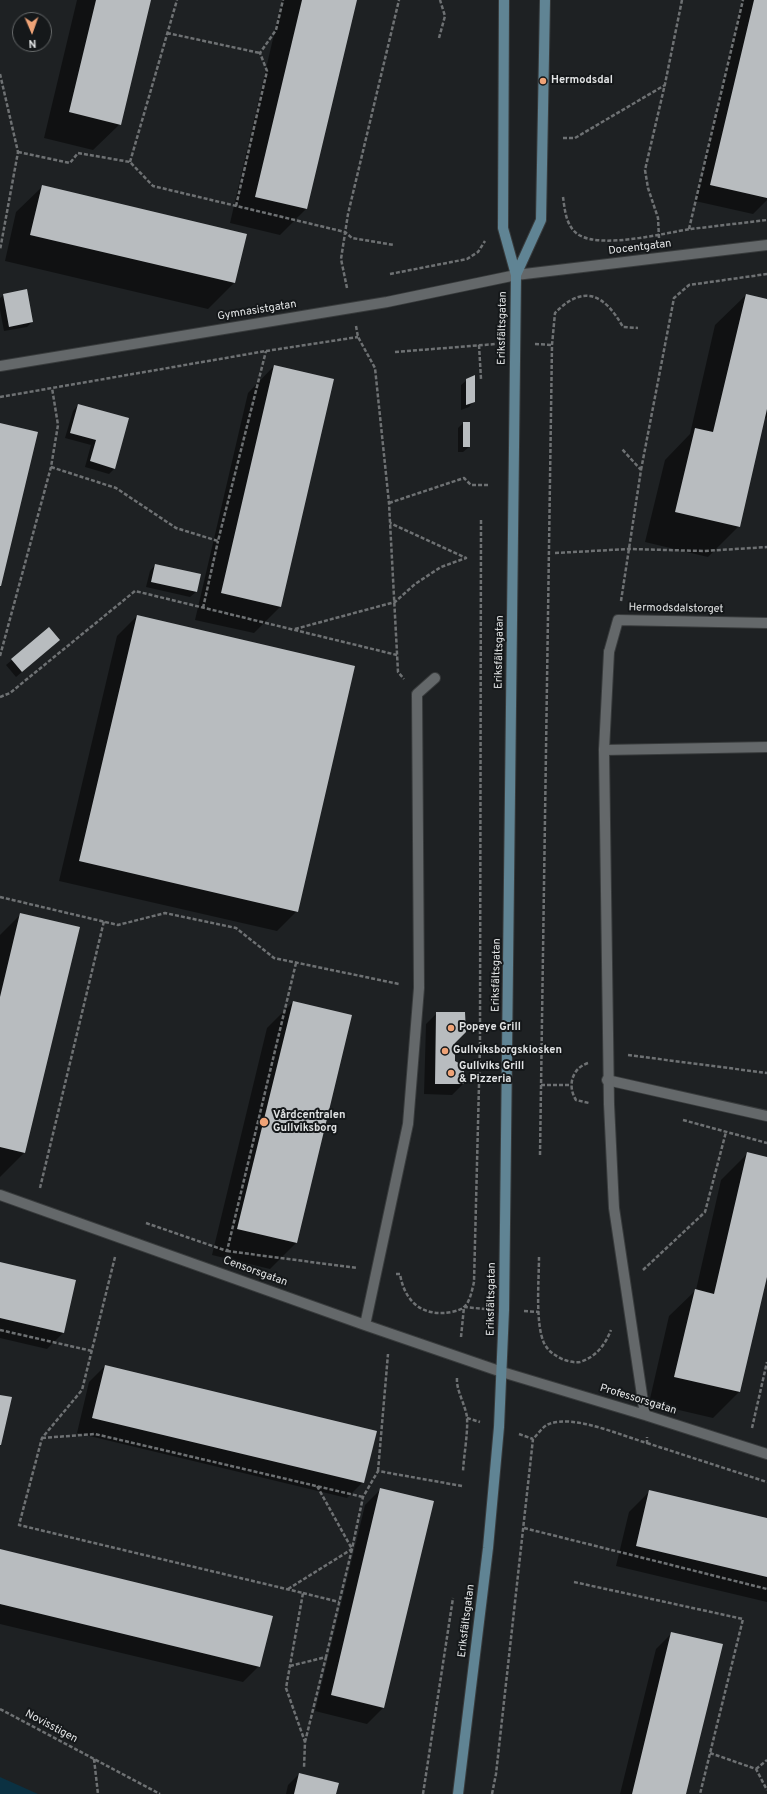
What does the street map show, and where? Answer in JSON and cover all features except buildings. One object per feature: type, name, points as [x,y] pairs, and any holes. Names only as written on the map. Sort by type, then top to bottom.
[{"type":"street","name":"Eriksfältsgatan","points":[[458,1794],[488,1548],[499,1427],[502,1372],[509,918],[516,275],[503,228],[504,0]]},
{"type":"street","name":"Eriksfältsgatan","points":[[516,275],[541,220],[545,0]]},
{"type":"street","name":"Docentgatan","points":[[516,275],[767,245]]},
{"type":"street","name":"Gymnasistgatan","points":[[0,366],[386,302],[516,275]]},
{"type":"street","name":"Hermodsdalstorget","points":[[604,750],[609,652],[618,620],[767,623]]},
{"type":"street","points":[[365,1325],[408,1124],[419,988],[416,694],[435,678]]},
{"type":"street","points":[[645,1415],[614,1208],[608,1080],[604,750],[767,747]]},
{"type":"street","points":[[608,1080],[767,1116]]},
{"type":"street","name":"Censorsgatan","points":[[0,1195],[365,1325],[390,1332],[502,1372]]},
{"type":"street","name":"Professorsgatan","points":[[502,1372],[767,1454]]},
{"type":"path","points":[[130,162],[177,0]]},
{"type":"path","points":[[260,53],[276,30],[283,0]]},
{"type":"path","points":[[399,0],[348,214],[341,259],[358,337],[375,368],[389,503],[398,672],[416,694]]},
{"type":"path","points":[[439,38],[445,16],[440,0]]},
{"type":"path","points":[[662,258],[658,218],[648,188],[645,170],[665,84],[682,0]]},
{"type":"path","points":[[689,229],[743,0]]},
{"type":"path","points":[[167,33],[260,53]]},
{"type":"path","points":[[236,206],[267,70],[260,53]]},
{"type":"path","points":[[0,74],[18,152],[0,250]]},
{"type":"path","points":[[558,80],[575,82]]},
{"type":"path","points":[[563,138],[575,138],[665,84]]},
{"type":"path","points":[[18,152],[70,163],[78,153],[130,162],[153,186],[345,232],[352,238],[394,246]]},
{"type":"path","points":[[563,193],[566,216],[571,228],[580,236],[598,240],[624,240],[689,229],[767,220]]},
{"type":"path","points":[[541,220],[566,216]]},
{"type":"path","points":[[390,274],[467,259],[478,252],[484,243],[487,231],[503,228]]},
{"type":"path","points":[[618,620],[641,470],[674,298],[689,285],[767,274]]},
{"type":"path","points":[[540,1155],[552,345],[555,313],[564,303],[577,296],[592,297],[603,300],[614,311],[623,327],[638,328]]},
{"type":"path","points":[[0,397],[266,351],[358,337]]},
{"type":"path","points":[[395,352],[515,343],[552,345]]},
{"type":"path","points":[[478,345],[481,379]]},
{"type":"path","points":[[203,608],[218,541],[266,351]]},
{"type":"path","points":[[0,656],[51,466],[58,425],[52,388]]},
{"type":"path","points":[[622,448],[641,470]]},
{"type":"path","points":[[51,466],[116,488],[176,528],[218,541]]},
{"type":"path","points":[[389,503],[464,478],[471,485],[488,485]]},
{"type":"path","points":[[145,1223],[227,1251],[400,1274],[402,1285],[414,1305],[420,1310],[434,1314],[450,1313],[464,1307],[470,1297],[474,1282],[480,1045],[480,520]]},
{"type":"path","points":[[293,630],[395,602],[415,584],[441,567],[466,558],[390,523]]},
{"type":"path","points":[[555,553],[629,549],[704,551],[767,547]]},
{"type":"path","points":[[0,697],[10,693],[135,591],[397,655]]},
{"type":"path","points":[[0,897],[118,925],[165,913],[236,928],[274,958],[419,988]]},
{"type":"path","points":[[40,1188],[104,921]]},
{"type":"path","points":[[227,1251],[296,963]]},
{"type":"path","points":[[541,1085],[571,1085]]},
{"type":"path","points":[[680,1119],[767,1143]]},
{"type":"path","points":[[626,1286],[705,1212],[726,1132]]},
{"type":"path","points":[[33,1186],[48,1190]]},
{"type":"path","points":[[120,1237],[82,1390],[42,1438],[19,1525],[339,1602]]},
{"type":"path","points":[[539,1257],[540,1327],[544,1343],[552,1354],[568,1361],[580,1362],[596,1353],[606,1344],[611,1330],[612,1321],[630,1319]]},
{"type":"path","points":[[0,1330],[92,1351]]},
{"type":"path","points":[[304,1768],[305,1742],[352,1550],[363,1497],[378,1471],[390,1332]]},
{"type":"path","points":[[747,1448],[767,1362]]},
{"type":"path","points":[[645,1415],[647,1443]]},
{"type":"path","points":[[492,1794],[496,1774],[533,1439],[548,1424],[564,1420],[583,1424],[647,1443],[767,1482]]},
{"type":"path","points":[[42,1438],[94,1434],[363,1497]]},
{"type":"path","points":[[378,1471],[462,1486]]},
{"type":"path","points":[[316,1486],[352,1550]]},
{"type":"path","points":[[524,1528],[767,1589]]},
{"type":"path","points":[[288,1589],[352,1550]]},
{"type":"path","points":[[574,1582],[743,1619],[700,1794]]},
{"type":"path","points":[[303,1593],[286,1688],[305,1742]]},
{"type":"path","points":[[423,1794],[453,1598]]},
{"type":"path","points":[[290,1666],[326,1657]]},
{"type":"path","name":"Novisstigen","points":[[0,1710],[160,1794]]},
{"type":"path","points":[[710,1753],[756,1769],[767,1790]]},
{"type":"path","points":[[94,1759],[98,1794]]},
{"type":"path","points":[[756,1769],[767,1760]]},
{"type":"shaded area","points":[[0,1777],[38,1794],[0,1794]]},
{"type":"place","name":"Hermodsdal","points":[[543,81]]},
{"type":"place","name":"Popeye Grill","points":[[451,1028]]},
{"type":"place","name":"Gullviksborgskiosken","points":[[445,1051]]},
{"type":"place","name":"Gullviks Grill & Pizzeria","points":[[451,1073]]},
{"type":"place","name":"Vårdcentralen Gullviksborg","points":[[264,1122]]}]
